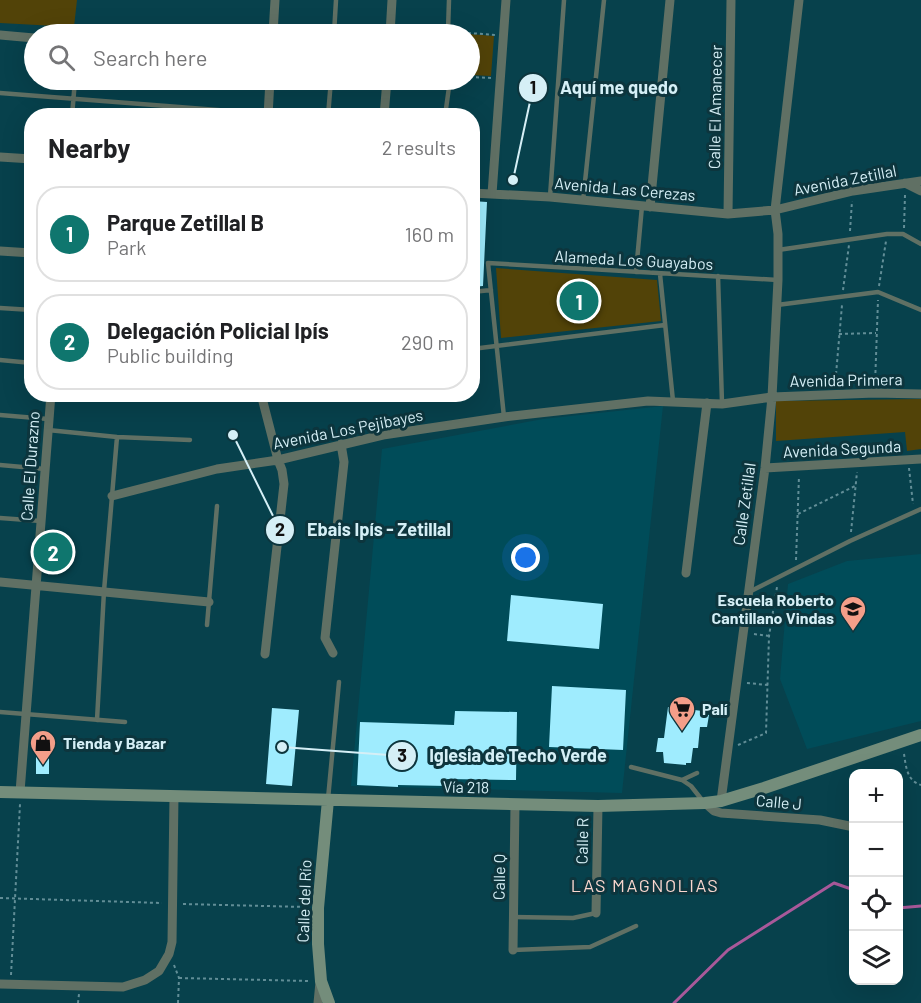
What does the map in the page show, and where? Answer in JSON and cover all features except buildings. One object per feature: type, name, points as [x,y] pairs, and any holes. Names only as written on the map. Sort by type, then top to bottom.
[{"type":"main road","name":"Vía 218","points":[[0,792],[598,806],[705,803],[721,801],[921,735]]},
{"type":"main road","name":"Calle del Río","points":[[328,800],[318,908],[321,981],[328,1003]]},
{"type":"street","points":[[274,24],[275,0]]},
{"type":"street","points":[[391,24],[392,0]]},
{"type":"street","points":[[492,194],[506,0]]},
{"type":"street","points":[[646,206],[670,0]]},
{"type":"street","name":"Calle El Amanecer","points":[[728,214],[731,0]]},
{"type":"street","points":[[776,210],[798,0]]},
{"type":"street","points":[[0,34],[24,37]]},
{"type":"street","points":[[268,108],[269,90]]},
{"type":"street","points":[[385,108],[386,90]]},
{"type":"street","points":[[0,157],[24,158]]},
{"type":"street","name":"Avenida Zetillal","points":[[776,210],[853,192],[921,181]]},
{"type":"street","points":[[905,183],[921,190]]},
{"type":"street","name":"Avenida Las Cerezas","points":[[480,193],[728,214],[776,210]]},
{"type":"street","name":"Calle Zetillal","points":[[721,801],[765,468],[772,397],[778,280],[776,210]]},
{"type":"street","points":[[0,251],[24,252]]},
{"type":"street","name":"Avenida Primera","points":[[772,397],[875,393],[921,394]]},
{"type":"street","name":"Avenida Los Pejibayes","points":[[112,496],[217,469],[278,459],[383,435],[504,417],[648,401],[673,400],[723,404],[772,397]]},
{"type":"street","name":"Calle El Durazno","points":[[20,792],[50,402]]},
{"type":"street","points":[[263,402],[284,484],[265,654]]},
{"type":"street","points":[[686,573],[706,403]]},
{"type":"street","points":[[333,653],[325,638],[344,462],[341,444]]},
{"type":"street","name":"Avenida Segunda","points":[[765,468],[921,459]]},
{"type":"street","points":[[0,582],[209,602]]},
{"type":"street","points":[[0,984],[123,987],[145,980],[159,971],[169,954],[172,942],[174,796]]},
{"type":"street","name":"Calle J","points":[[705,803],[714,811],[721,813],[820,820],[849,826]]},
{"type":"street","name":"Calle Q","points":[[513,950],[515,804]]},
{"type":"street","name":"Calle R","points":[[596,913],[598,806]]},
{"type":"street","points":[[318,1003],[321,981]]},
{"type":"lane","points":[[335,24],[336,0]]},
{"type":"lane","points":[[448,24],[449,0]]},
{"type":"lane","points":[[549,198],[564,0]]},
{"type":"lane","points":[[584,201],[604,0]]},
{"type":"lane","points":[[72,108],[74,90]]},
{"type":"lane","points":[[329,108],[330,90]]},
{"type":"lane","points":[[446,108],[449,90]]},
{"type":"lane","points":[[0,93],[188,108]]},
{"type":"lane","points":[[636,272],[646,206]]},
{"type":"lane","points":[[778,250],[887,234],[903,234],[921,244]]},
{"type":"lane","name":"Alameda Los Guayabos","points":[[491,290],[488,263],[778,280]]},
{"type":"lane","points":[[660,274],[673,400]]},
{"type":"lane","points":[[718,276],[723,404]]},
{"type":"lane","points":[[480,291],[491,290],[504,417]]},
{"type":"lane","points":[[777,305],[878,292],[921,310]]},
{"type":"lane","points":[[0,308],[24,310]]},
{"type":"lane","points":[[480,348],[665,325]]},
{"type":"lane","points":[[0,360],[24,362]]},
{"type":"lane","points":[[0,415],[49,420]]},
{"type":"lane","points":[[48,430],[117,437],[190,440]]},
{"type":"lane","points":[[97,720],[104,591],[117,437]]},
{"type":"lane","points":[[0,465],[45,469]]},
{"type":"lane","points":[[207,625],[217,506]]},
{"type":"lane","points":[[747,593],[796,567],[921,509]]},
{"type":"lane","points":[[0,518],[41,521]]},
{"type":"lane","points":[[328,800],[339,682]]},
{"type":"lane","points":[[0,712],[125,722]]},
{"type":"lane","points":[[631,767],[682,780],[691,786],[705,803]]},
{"type":"lane","points":[[682,780],[697,773]]},
{"type":"lane","points":[[513,917],[573,918],[596,913]]},
{"type":"lane","points":[[513,950],[590,947],[636,926]]},
{"type":"path","points":[[480,78],[501,79]]},
{"type":"path","points":[[903,234],[905,183]]},
{"type":"path","points":[[835,395],[853,192]]},
{"type":"path","points":[[875,393],[878,292],[887,234]]},
{"type":"path","points":[[839,334],[877,333]]},
{"type":"path","points":[[908,460],[914,512]]},
{"type":"path","points":[[850,541],[858,464]]},
{"type":"path","points":[[796,567],[799,467]]},
{"type":"path","points":[[797,514],[855,486]]},
{"type":"path","points":[[727,750],[766,733],[769,636],[776,589],[782,574]]},
{"type":"path","points":[[742,634],[769,636]]},
{"type":"path","points":[[736,682],[768,685]]},
{"type":"path","points":[[903,741],[907,773],[915,783],[921,785]]},
{"type":"path","points":[[11,984],[20,792]]},
{"type":"path","points":[[0,898],[15,899]]},
{"type":"path","points":[[169,954],[180,978],[178,1003]]},
{"type":"path","points":[[180,978],[321,981]]},
{"type":"shaded area","points":[[0,0],[77,0],[74,24],[0,23]]},
{"type":"shaded area","points":[[480,35],[494,36],[491,76],[480,75]]},
{"type":"shaded area","points":[[496,268],[657,280],[661,321],[501,338]]},
{"type":"shaded area","points":[[921,399],[921,449],[907,451],[905,432],[776,441],[776,401]]},
{"type":"shaded area","points":[[663,406],[622,793],[351,786],[382,449],[543,419]]},
{"type":"shaded area","name":"Escuela Roberto Cantillano Vindas","points":[[921,554],[921,721],[807,749],[780,679],[788,584],[847,561]]},
{"type":"waterway","points":[[674,1003],[728,950],[834,883],[849,888]]},
{"type":"waterway","points":[[903,908],[921,906]]},
{"type":"place","name":"Aquí me quedo","points":[[513,180]]},
{"type":"place","name":"Parque Zetillal B","points":[[579,301]]},
{"type":"place","name":"Ebais Ipís - Zetillal","points":[[233,435]]},
{"type":"place","name":"Delegación Policial Ipís","points":[[53,552]]},
{"type":"place","name":"Escuela Roberto Cantillano Vindas","points":[[853,632]]},
{"type":"place","name":"Palí","points":[[682,732]]},
{"type":"place","name":"Iglesia de Techo Verde","points":[[282,747]]},
{"type":"place","name":"Tienda y Bazar","points":[[43,766]]},
{"type":"district","name":"LAS MAGNOLIAS","points":[[645,886]]}]
